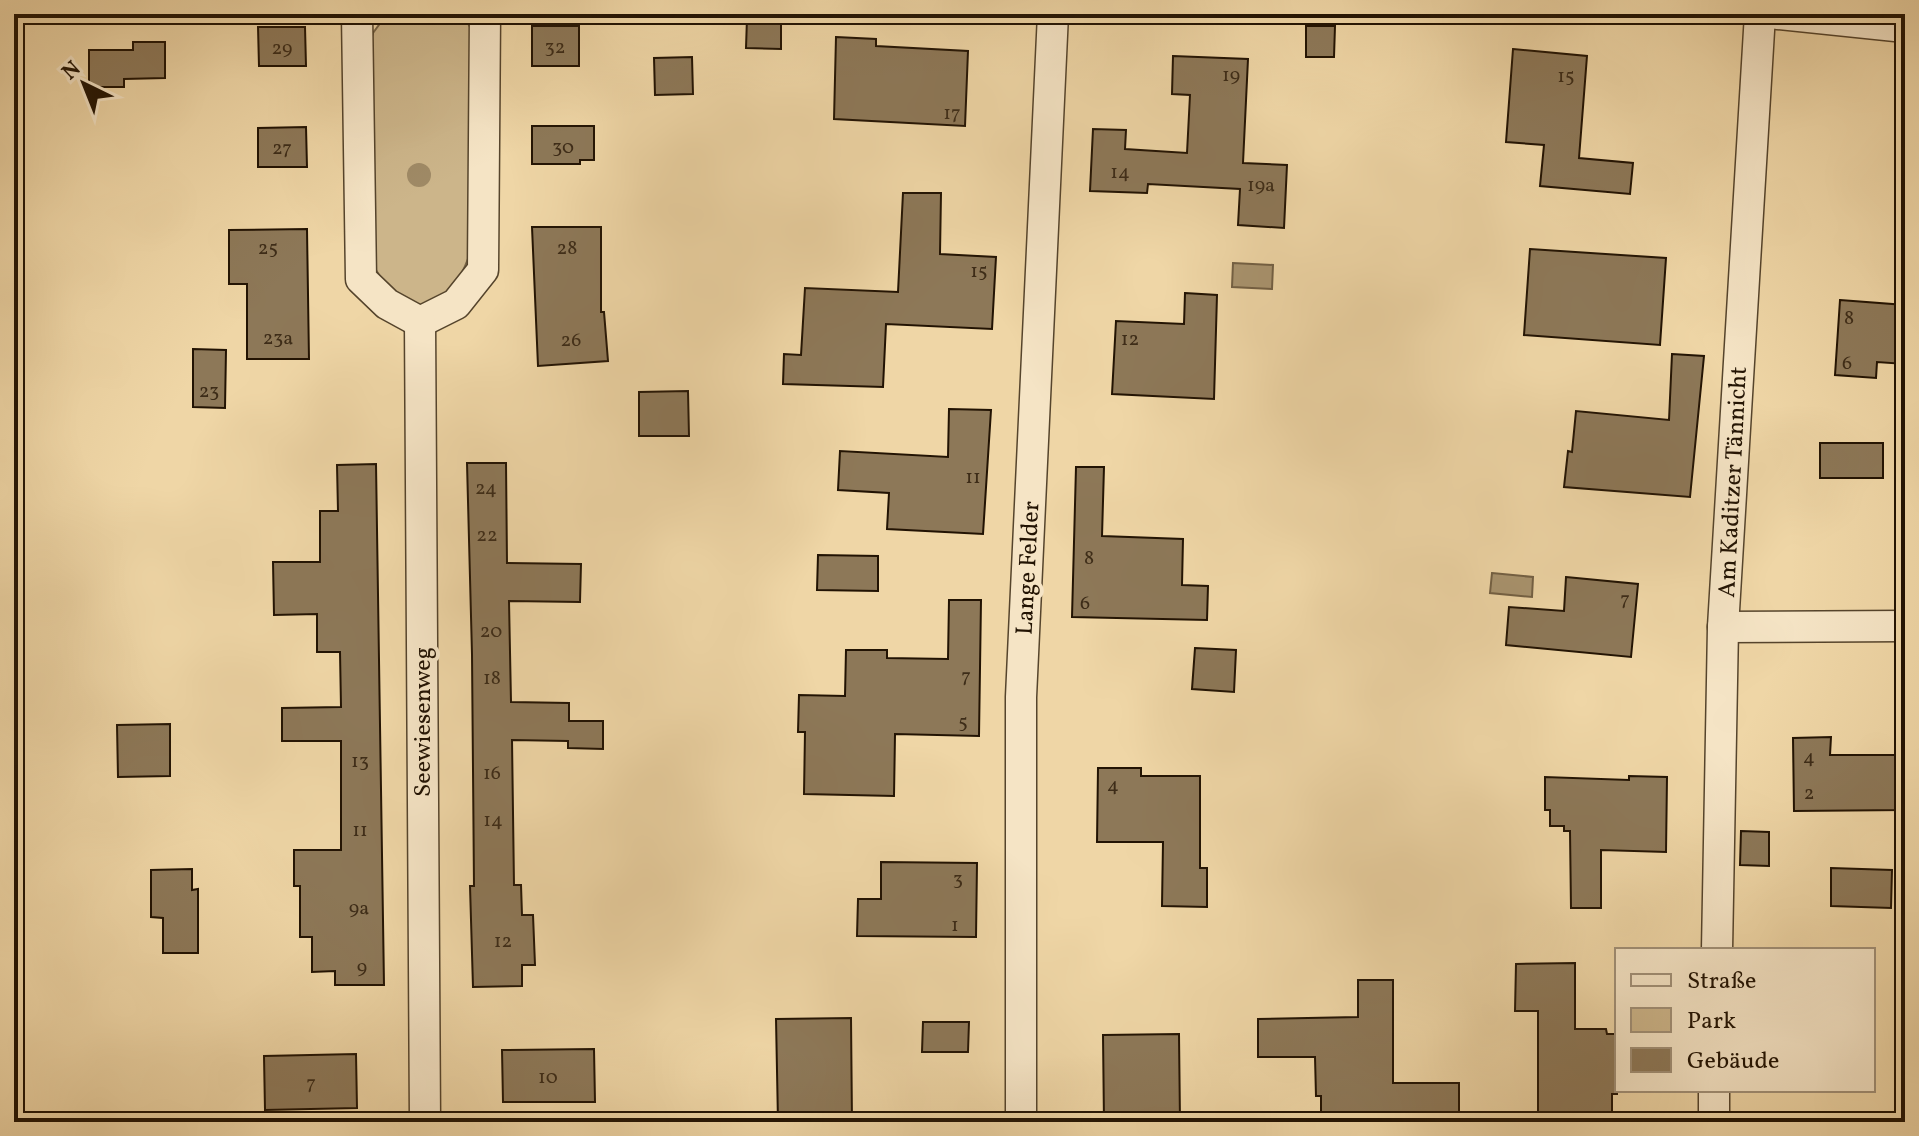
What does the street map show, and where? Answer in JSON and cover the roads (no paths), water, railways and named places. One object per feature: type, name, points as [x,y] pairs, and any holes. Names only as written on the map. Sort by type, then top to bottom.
[{"type":"street","points":[[357,14],[361,279],[387,304],[420,322],[456,304],[483,270],[485,14]]},
{"type":"street","name":"Lange Felder","points":[[1021,1122],[1021,697],[1053,14]]},
{"type":"street","name":"Am Kaditzer Tännicht","points":[[1717,948],[1723,627],[1760,14]]},
{"type":"street","points":[[1778,14],[1905,27]]},
{"type":"street","name":"Seewiesenweg","points":[[420,322],[425,1122]]},
{"type":"street","points":[[1723,627],[1905,626]]},
{"type":"street","points":[[1714,1092],[1714,1122]]}]
